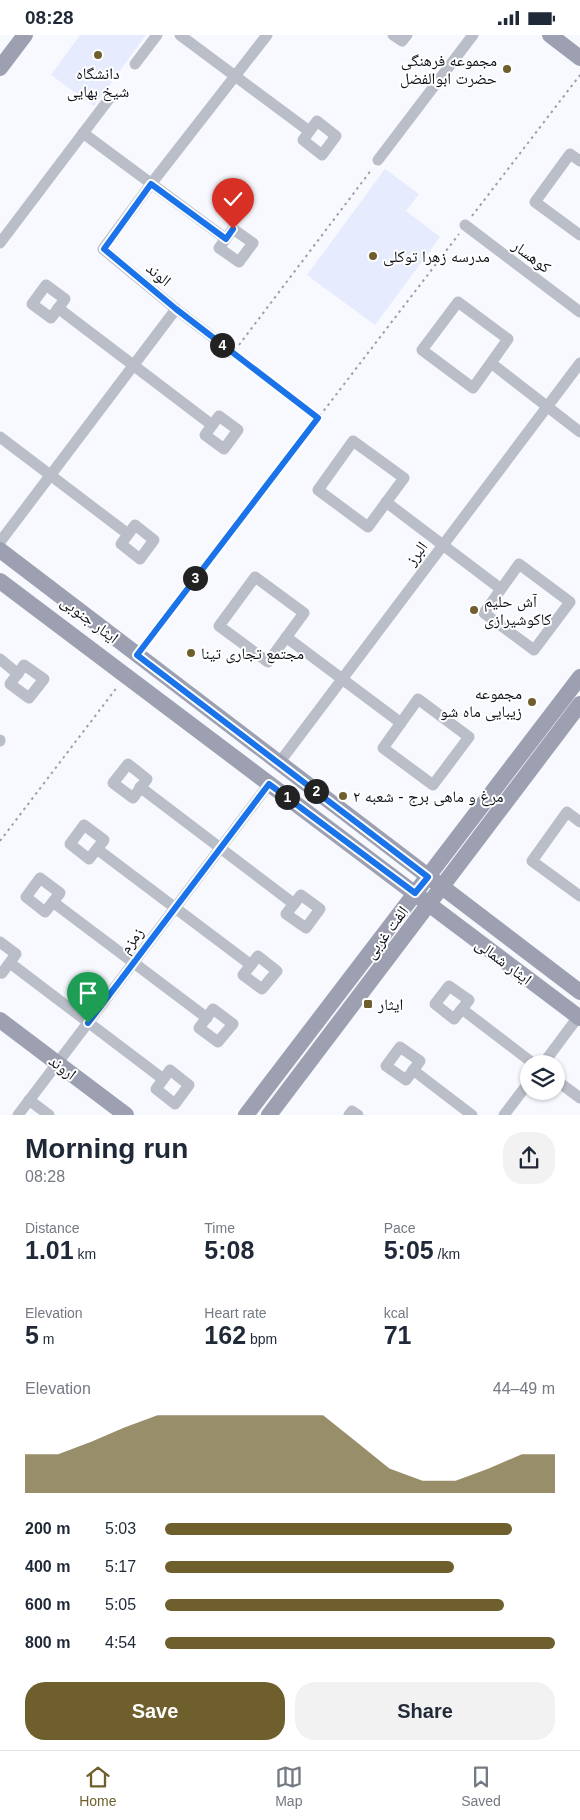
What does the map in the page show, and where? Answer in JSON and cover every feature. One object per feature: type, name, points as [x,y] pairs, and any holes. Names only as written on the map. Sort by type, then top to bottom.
[{"type":"main road","points":[[0,69],[25,35]]},
{"type":"main road","points":[[550,35],[580,58]]},
{"type":"main road","name":"ایثار جنوبی","points":[[0,550],[443,887]]},
{"type":"main road","name":"ایثار جنوبی","points":[[0,581],[429,905]]},
{"type":"main road","name":"الفت غربی","points":[[246,1115],[580,677]]},
{"type":"main road","name":"الفت غربی","points":[[269,1115],[580,704]]},
{"type":"main road","name":"ایثار شمالی","points":[[443,887],[580,991]]},
{"type":"main road","name":"ایثار شمالی","points":[[429,905],[579,1018]]},
{"type":"main road","name":"اروند","points":[[0,1020],[126,1115]]},
{"type":"street","points":[[135,64],[157,35]]},
{"type":"street","points":[[180,35],[309,131]]},
{"type":"street","name":"الوند","points":[[0,542],[176,309],[104,249],[151,184],[267,35]]},
{"type":"street","points":[[393,35],[402,41],[407,35]]},
{"type":"street","points":[[378,160],[473,35]]},
{"type":"street","points":[[0,243],[109,99]]},
{"type":"street","points":[[83,133],[226,239]]},
{"type":"street","points":[[580,161],[570,154],[535,202],[580,235]]},
{"type":"street","name":"کوهسار","points":[[465,225],[580,312]]},
{"type":"street","points":[[458,302],[508,339],[491,363],[473,388],[422,350],[458,302]]},
{"type":"street","points":[[58,308],[212,425]]},
{"type":"street","points":[[176,309],[233,353]]},
{"type":"street","points":[[491,363],[546,408],[580,432]]},
{"type":"street","name":"البرز","points":[[279,763],[580,363]]},
{"type":"street","points":[[0,437],[128,534]]},
{"type":"street","points":[[353,441],[404,478],[386,502],[368,527],[318,490],[353,441]]},
{"type":"street","points":[[386,502],[502,589]]},
{"type":"street","points":[[519,565],[570,602],[534,650],[484,613],[502,589],[519,565]]},
{"type":"street","points":[[255,577],[304,613],[286,637],[268,662],[219,625],[255,577]]},
{"type":"street","points":[[286,637],[401,723]]},
{"type":"street","points":[[0,659],[18,674]]},
{"type":"street","points":[[418,699],[469,737],[433,785],[383,748],[401,723],[418,699]]},
{"type":"street","name":"زمزم","points":[[18,1115],[269,784]]},
{"type":"street","points":[[140,787],[294,904]]},
{"type":"street","points":[[580,822],[567,812],[532,861],[580,896]]},
{"type":"street","points":[[97,849],[251,965]]},
{"type":"street","points":[[53,902],[207,1018]]},
{"type":"street","points":[[0,942],[16,954],[2,973],[0,971]]},
{"type":"street","points":[[10,963],[163,1079]]},
{"type":"street","points":[[462,1009],[522,1055]]},
{"type":"street","points":[[550,1055],[579,1018]]},
{"type":"street","points":[[413,1070],[472,1115]]},
{"type":"street","points":[[565,1087],[580,1098]]},
{"type":"street","points":[[504,1115],[520,1094]]},
{"type":"street","points":[[29,1100],[49,1115]]},
{"type":"street","points":[[349,1115],[352,1111],[358,1115]]},
{"type":"path","points":[[137,655],[580,75]]},
{"type":"path","points":[[318,418],[233,353],[378,160]]},
{"type":"path","points":[[0,841],[126,676]]},
{"type":"shaded area","name":"دانشگاه شیخ بهایی","points":[[80,35],[146,35],[94,106],[51,75]]},
{"type":"shaded area","name":"مدرسه زهرا توکلی","points":[[385,169],[419,194],[406,211],[440,237],[375,325],[307,275]]},
{"type":"place","name":"دانشگاه شیخ بهایی","points":[[98,55]]},
{"type":"place","name":"مجموعه فرهنگی حضرت ابوالفضل","points":[[507,69]]},
{"type":"place","name":"مدرسه زهرا توکلی","points":[[373,256]]},
{"type":"place","name":"آش حلیم کاکوشیرازی","points":[[474,610]]},
{"type":"place","name":"مجتمع تجاری تینا","points":[[191,653]]},
{"type":"place","name":"مجموعه زیبایی ماه شو","points":[[532,702]]},
{"type":"place","name":"مرغ و ماهی برج - شعبه ۲","points":[[343,796]]},
{"type":"place","name":"ایثار","points":[[368,1004]]},
{"type":"route","points":[[88,1023],[269,784],[415,893],[428,877],[137,655],[318,418],[176,309],[104,249],[151,184],[226,239],[233,229]]}]
